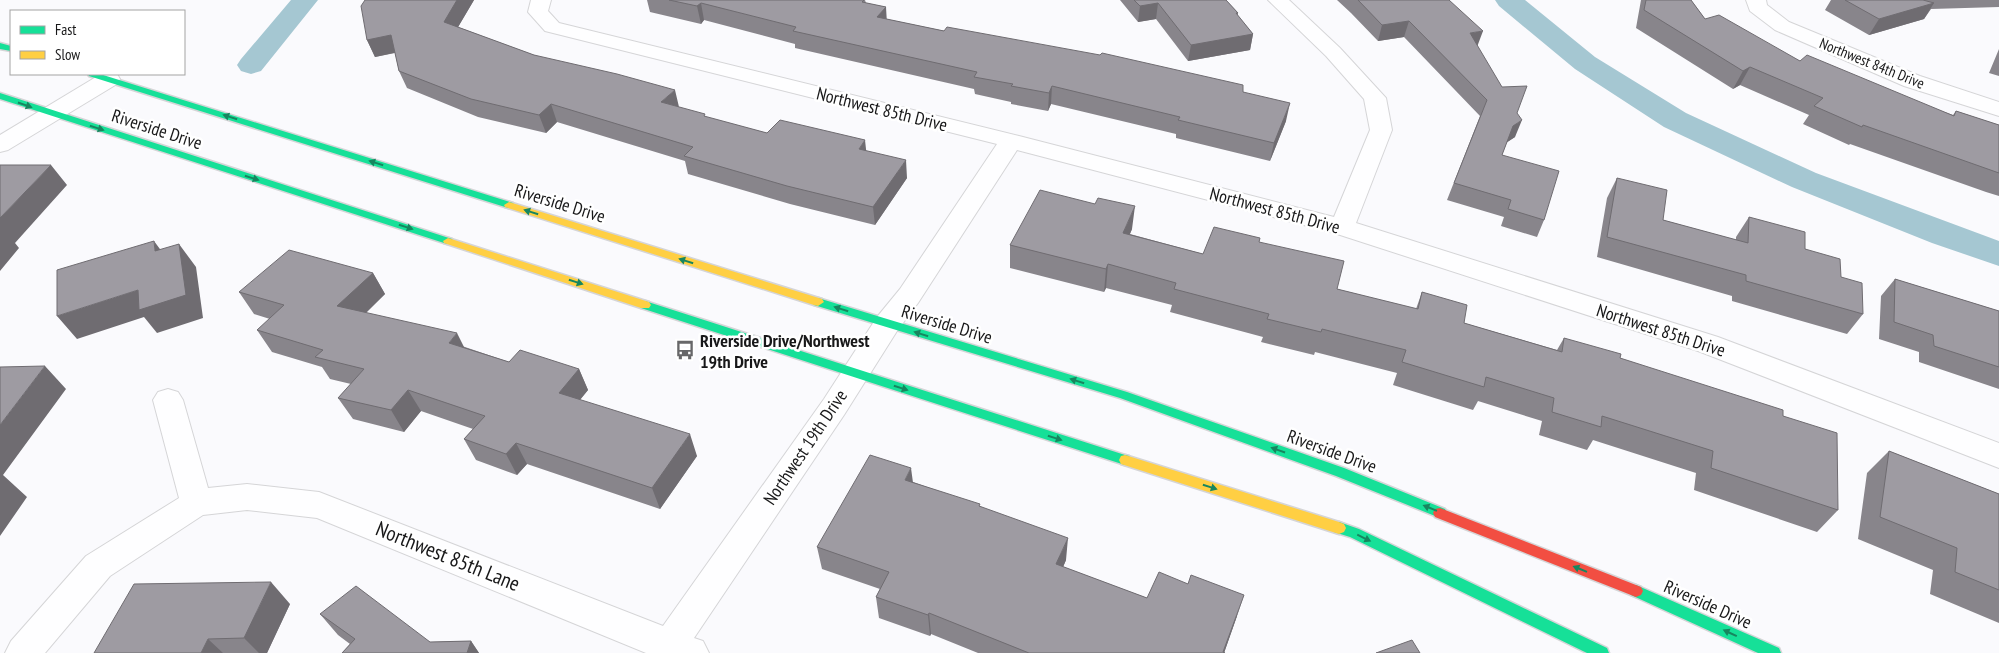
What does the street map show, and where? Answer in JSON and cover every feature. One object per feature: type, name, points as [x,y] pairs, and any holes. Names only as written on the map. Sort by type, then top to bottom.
[{"type":"street","points":[[1278,0],[1334,52],[1375,98],[1381,130],[1342,227]]},
{"type":"street","name":"Northwest 84th Drive","points":[[1756,0],[1757,7],[1782,26],[1912,81],[1999,110]]},
{"type":"street","name":"Northwest 85th Drive","points":[[540,6],[552,27],[1011,141],[1342,227],[1708,344],[1999,456]]},
{"type":"street","points":[[0,145],[50,113],[100,76]]},
{"type":"street","name":"Riverside Drive","points":[[100,76],[887,324],[1123,395],[1340,472],[1667,604],[1774,653]]},
{"type":"street","name":"Riverside Drive","points":[[0,96],[854,374],[1354,533],[1602,653]]},
{"type":"street","name":"Northwest 19th Drive","points":[[674,650],[887,324],[909,296],[1011,141]]},
{"type":"street","points":[[24,653],[98,566],[196,503],[168,400]]},
{"type":"street","name":"Northwest 85th Lane","points":[[196,503],[247,497],[319,505],[674,650]]},
{"type":"building","points":[[365,0],[457,0],[444,22],[534,55],[617,74],[675,90],[661,102],[767,133],[780,120],[865,140],[859,149],[906,160],[873,207],[787,186],[684,156],[693,147],[551,104],[539,115],[471,99],[399,71],[391,35],[367,40],[361,6]]},
{"type":"building","points":[[669,0],[864,0],[862,2],[886,7],[877,17],[944,31],[947,27],[1100,55],[1102,53],[1243,85],[1243,92],[1290,103],[1274,143],[1178,120],[1180,117],[1052,86],[1049,93],[1011,86],[1013,84],[974,77],[977,72],[793,31],[796,27],[701,3],[697,6]]},
{"type":"building","points":[[1134,0],[1226,0],[1253,34],[1191,45],[1158,3],[1140,6]]},
{"type":"building","points":[[1358,0],[1449,0],[1483,31],[1470,33],[1502,87],[1527,86],[1517,113],[1522,120],[1513,126],[1502,155],[1559,171],[1544,220],[1508,209],[1511,200],[1454,183],[1487,100],[1409,21],[1382,25]]},
{"type":"building","points":[[1646,0],[1691,0],[1705,19],[1719,15],[1800,61],[1807,55],[1954,116],[1956,111],[1999,125],[1999,173],[1863,125],[1862,127],[1814,106],[1823,98],[1750,67],[1743,71],[1644,10]]},
{"type":"building","points":[[1845,0],[1923,0],[1934,3],[1879,19]]},
{"type":"building","points":[[0,165],[51,165],[0,218]]},
{"type":"building","points":[[1617,178],[1667,190],[1663,220],[1748,243],[1749,217],[1805,232],[1805,249],[1840,259],[1841,277],[1862,283],[1863,314],[1746,281],[1746,275],[1607,237]]},
{"type":"building","points":[[1040,190],[1095,204],[1098,198],[1135,206],[1123,233],[1203,254],[1214,227],[1260,238],[1259,242],[1344,261],[1337,289],[1418,309],[1422,292],[1467,305],[1464,323],[1562,352],[1564,338],[1621,354],[1620,358],[1783,410],[1783,416],[1837,433],[1838,510],[1711,468],[1713,451],[1602,416],[1601,427],[1552,412],[1554,398],[1486,377],[1484,387],[1402,362],[1406,350],[1322,329],[1321,332],[1267,319],[1269,314],[1174,289],[1176,283],[1108,264],[1106,269],[1010,245]]},
{"type":"building","points":[[154,241],[155,251],[179,244],[186,295],[139,310],[138,290],[57,316],[57,270]]},
{"type":"building","points":[[289,250],[373,273],[337,306],[457,333],[449,343],[509,362],[520,350],[579,369],[559,393],[690,434],[652,488],[516,443],[506,454],[464,439],[485,416],[408,390],[391,410],[338,398],[364,369],[315,357],[323,350],[257,330],[284,305],[239,292]]},
{"type":"building","points":[[1895,279],[1999,311],[1999,367],[1934,346],[1933,335],[1894,322]]},
{"type":"building","points":[[45,366],[0,425],[0,367]]},
{"type":"building","points":[[1889,451],[1999,494],[1999,590],[1955,572],[1957,548],[1880,517]]},
{"type":"building","points":[[870,455],[911,468],[905,480],[980,504],[979,506],[1068,538],[1056,564],[1147,598],[1159,572],[1188,584],[1191,575],[1244,595],[1223,652],[1225,653],[1029,653],[929,613],[928,615],[876,597],[889,572],[817,547]]},
{"type":"building","points":[[271,582],[244,638],[208,639],[201,653],[94,653],[134,584]]},
{"type":"building","points":[[356,586],[430,642],[471,641],[467,653],[342,653],[355,639],[320,614]]},
{"type":"building","points":[[1412,640],[1420,653],[1376,653]]},
{"type":"waterway","points":[[251,65],[305,0]]},
{"type":"waterway","points":[[1508,0],[1585,63],[1675,120],[1804,180],[1944,235],[1999,254]]},
{"type":"traffic: fast","points":[[0,46],[10,49]]},
{"type":"traffic: fast","points":[[95,75],[509,205]]},
{"type":"traffic: fast","points":[[0,96],[448,241]]},
{"type":"traffic: fast","points":[[818,302],[1123,395],[1340,472],[1440,513]]},
{"type":"traffic: fast","points":[[645,305],[1125,460]]},
{"type":"traffic: fast","points":[[1339,528],[1354,533],[1602,653]]},
{"type":"traffic: fast","points":[[1636,591],[1774,653]]},
{"type":"traffic: slow","points":[[509,205],[818,302]]},
{"type":"traffic: slow","points":[[448,241],[645,305]]},
{"type":"traffic: slow","points":[[1125,460],[1339,528]]},
{"type":"traffic: jam","points":[[1440,513],[1636,591]]},
{"type":"place","name":"Riverside Drive/Northwest 19th Drive","points":[[685,350]]}]
